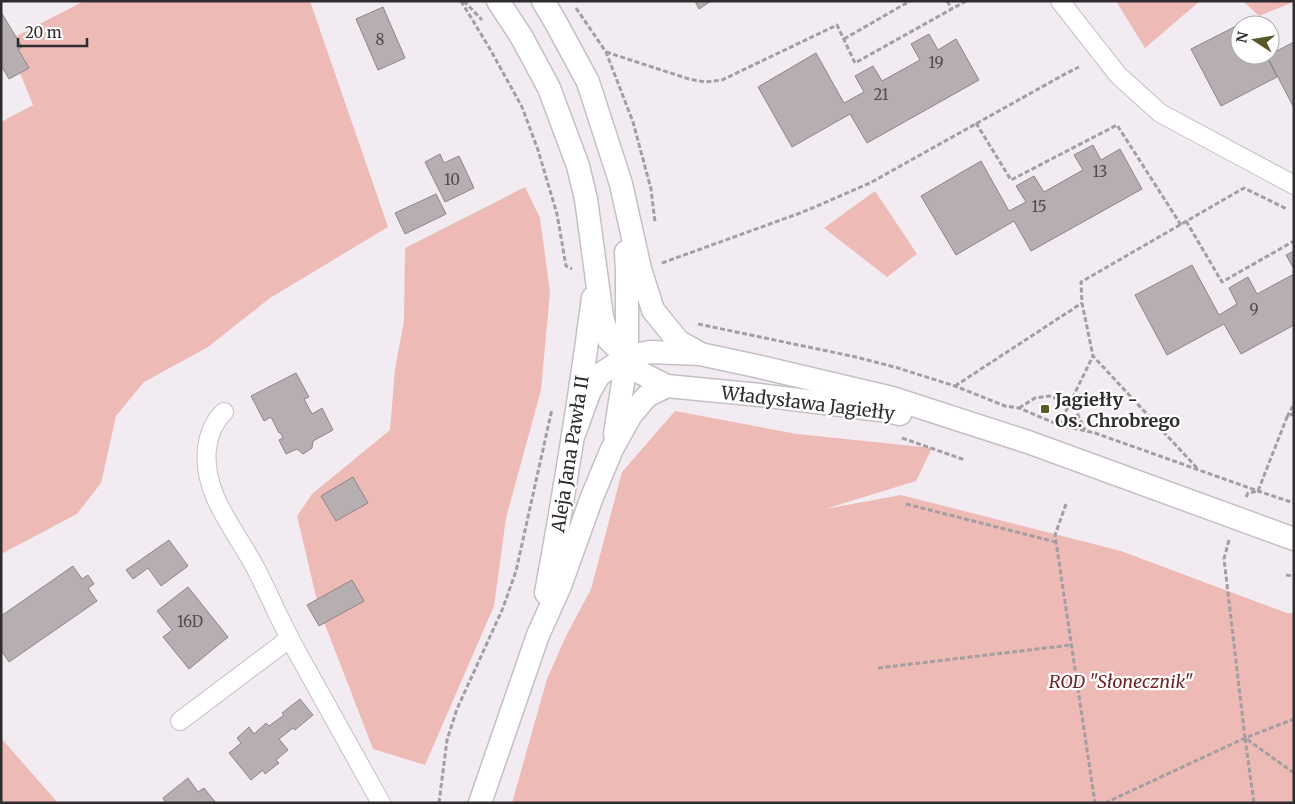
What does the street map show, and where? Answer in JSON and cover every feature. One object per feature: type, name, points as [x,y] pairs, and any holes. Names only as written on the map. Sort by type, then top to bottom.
[{"type":"street","name":"Aleja Jana Pawła II","points":[[498,1],[521,36],[545,79],[578,166],[586,199],[585,363],[564,500],[538,635]]},
{"type":"street","name":"Aleja Jana Pawła II","points":[[543,1],[556,21],[588,82],[621,184],[640,269],[653,310],[678,341],[700,354]]},
{"type":"street","points":[[1060,1],[1118,75],[1160,113],[1294,185]]},
{"type":"street","name":"Aleja Jana Pawła II","points":[[612,449],[627,357],[628,270],[621,184]]},
{"type":"street","name":"Aleja Jana Pawła II","points":[[587,271],[609,340],[627,357]]},
{"type":"street","name":"Władysława Jagiełły","points":[[574,434],[589,393],[599,375],[627,357],[650,352],[700,354],[892,398],[1028,442],[1294,539]]},
{"type":"street","name":"Władysława Jagiełły","points":[[627,357],[641,373],[668,386],[887,411],[964,429],[997,432]]},
{"type":"street","name":"Aleja Jana Pawła II","points":[[480,803],[538,635],[560,586],[592,497],[612,449],[631,414],[647,396],[668,386]]},
{"type":"street","points":[[224,412],[217,419],[208,436],[206,454],[209,480],[218,504],[230,526],[245,547],[289,639],[382,803]]},
{"type":"street","points":[[180,721],[289,639]]},
{"type":"path","points":[[462,1],[483,22]]},
{"type":"path","points":[[462,1],[522,107],[538,150],[557,214],[566,266],[587,271]]},
{"type":"path","points":[[844,39],[910,1]]},
{"type":"path","points":[[947,1],[952,9]]},
{"type":"path","points":[[606,52],[689,80],[705,82],[722,80],[838,25],[855,63],[966,1]]},
{"type":"path","points":[[664,271],[661,263],[803,212],[870,183],[1079,67]]},
{"type":"path","points":[[976,123],[1012,180],[1117,125],[1181,225]]},
{"type":"path","points":[[1197,469],[1093,356],[1082,303],[1081,282],[1244,188],[1287,209]]},
{"type":"path","points":[[1186,221],[1222,282],[1294,241]]},
{"type":"path","points":[[955,386],[1082,303]]},
{"type":"path","points":[[694,321],[699,325],[856,357],[898,368],[955,386],[1005,406],[1019,408],[1059,425],[1095,432],[1294,503]]},
{"type":"path","points":[[1059,425],[1093,356]]},
{"type":"path","points":[[1019,408],[1035,398],[1049,396],[1063,401],[1075,409],[1086,430]]},
{"type":"path","points":[[1258,491],[1286,417],[1294,404]]},
{"type":"path","points":[[439,803],[447,740],[456,709],[503,608],[516,571],[552,407]]},
{"type":"path","points":[[1286,417],[1294,413]]},
{"type":"path","points":[[906,504],[1056,542]]},
{"type":"path","points":[[1066,504],[1055,535],[1095,803]]},
{"type":"path","points":[[1224,559],[1254,803]]},
{"type":"path","points":[[1286,574],[1294,576]]},
{"type":"path","points":[[878,668],[1071,645]]},
{"type":"path","points":[[1105,803],[1245,738],[1294,719]]},
{"type":"path","points":[[1245,738],[1294,773]]},
{"type":"green space","points":[[84,1],[310,1],[388,227],[270,298],[208,347],[144,382],[116,416],[101,483],[77,514],[1,554],[1,122],[33,105],[7,41]]},
{"type":"green space","points":[[1116,1],[1200,1],[1145,48]]},
{"type":"green space","points":[[1243,1],[1290,1],[1291,3],[1261,15],[1258,15]]},
{"type":"green space","points":[[525,187],[540,218],[550,292],[541,390],[506,518],[494,606],[425,765],[373,749],[319,609],[297,516],[312,494],[390,430],[395,369],[404,321],[405,248]]},
{"type":"green space","points":[[875,191],[917,254],[887,277],[824,228]]},
{"type":"green space","name":"ROD \"Słonecznik\"","points":[[675,411],[797,434],[932,448],[916,481],[825,509],[901,495],[1121,551],[1287,613],[1294,613],[1294,803],[512,803],[547,679],[566,636],[591,589],[622,472]]},
{"type":"green space","points":[[1,738],[58,803],[1,803]]},
{"type":"building","points":[[695,1],[711,1],[699,9]]},
{"type":"building","points":[[383,7],[405,58],[378,70],[356,19]]},
{"type":"building","points":[[1,12],[22,47],[18,49],[29,68],[9,79],[1,65]]},
{"type":"building","points":[[1230,29],[1230,65],[1271,65],[1277,77],[1221,106],[1191,49]]},
{"type":"building","points":[[929,34],[938,50],[956,39],[979,80],[867,143],[850,114],[792,147],[758,87],[816,53],[844,103],[864,92],[855,76],[873,66],[882,81],[920,60],[911,44]]},
{"type":"building","points":[[1294,42],[1294,108],[1272,65],[1280,65],[1280,49]]},
{"type":"building","points":[[1093,145],[1101,160],[1120,149],[1142,189],[1031,251],[1014,221],[956,255],[921,196],[981,161],[1009,211],[1026,202],[1016,186],[1034,176],[1044,192],[1083,170],[1074,155]]},
{"type":"building","points":[[440,154],[444,163],[459,156],[474,188],[445,202],[425,162]]},
{"type":"building","points":[[436,194],[446,214],[405,234],[395,213]]},
{"type":"building","points":[[1294,251],[1294,269],[1286,255]]},
{"type":"building","points":[[1192,265],[1219,315],[1237,304],[1229,288],[1248,277],[1257,294],[1294,274],[1294,325],[1241,354],[1224,324],[1167,355],[1135,295]]},
{"type":"building","points":[[296,373],[309,397],[304,399],[312,414],[322,408],[333,430],[313,441],[312,448],[303,454],[297,449],[286,454],[279,440],[283,438],[271,417],[264,421],[251,396]]},
{"type":"building","points":[[353,477],[368,503],[336,521],[321,496]]},
{"type":"building","points":[[169,540],[188,566],[161,586],[148,568],[133,579],[126,570]]},
{"type":"building","points":[[73,566],[82,579],[88,575],[94,584],[88,588],[97,601],[9,662],[1,650],[1,616]]},
{"type":"building","points":[[352,580],[364,601],[319,626],[307,605]]},
{"type":"building","points":[[188,587],[228,637],[189,669],[163,637],[172,630],[157,611]]},
{"type":"building","points":[[300,699],[313,715],[295,730],[293,728],[279,739],[288,750],[276,760],[279,763],[265,774],[263,770],[251,780],[229,753],[241,743],[237,738],[249,727],[254,734],[266,723],[269,726],[284,715],[282,713]]},
{"type":"building","points":[[188,778],[198,792],[204,788],[216,803],[166,803],[163,798]]},
{"type":"place","name":"Jagiełły - Os. Chrobrego","points":[[1045,409]]}]
